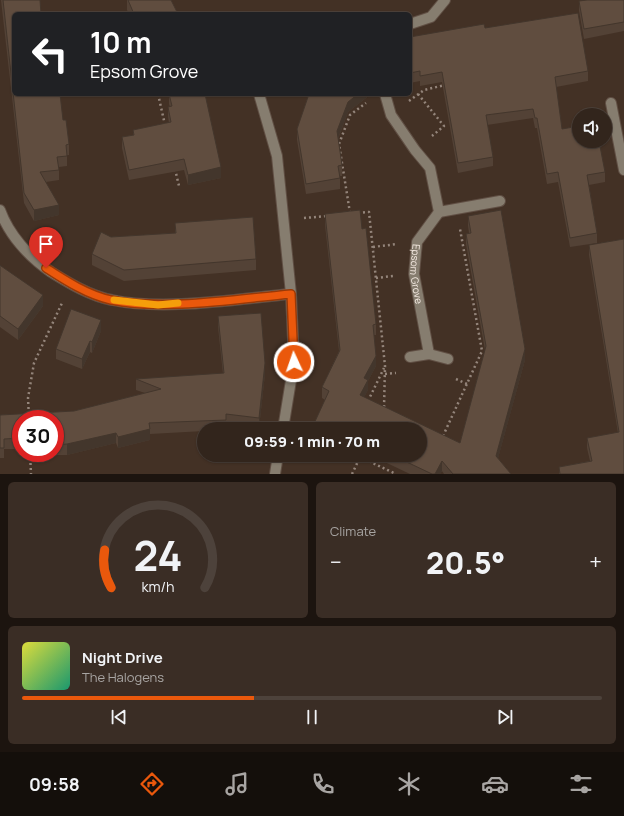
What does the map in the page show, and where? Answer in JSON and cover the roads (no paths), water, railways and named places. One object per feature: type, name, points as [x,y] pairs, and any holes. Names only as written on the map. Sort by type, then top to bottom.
[{"type":"street","points":[[412,23],[431,17],[445,0]]},
{"type":"street","points":[[260,96],[277,156],[291,294],[294,362],[284,422]]},
{"type":"street","points":[[386,96],[391,114],[415,150],[430,168],[439,212],[500,201]]},
{"type":"street","points":[[611,103],[624,170]]},
{"type":"street","points":[[0,210],[5,224],[34,260],[70,284],[111,300],[158,305],[291,294]]},
{"type":"street","name":"Epsom Grove","points":[[429,354],[414,274],[417,242],[439,212]]},
{"type":"street","points":[[410,357],[429,354],[448,359]]},
{"type":"street","points":[[275,474],[277,462]]}]
